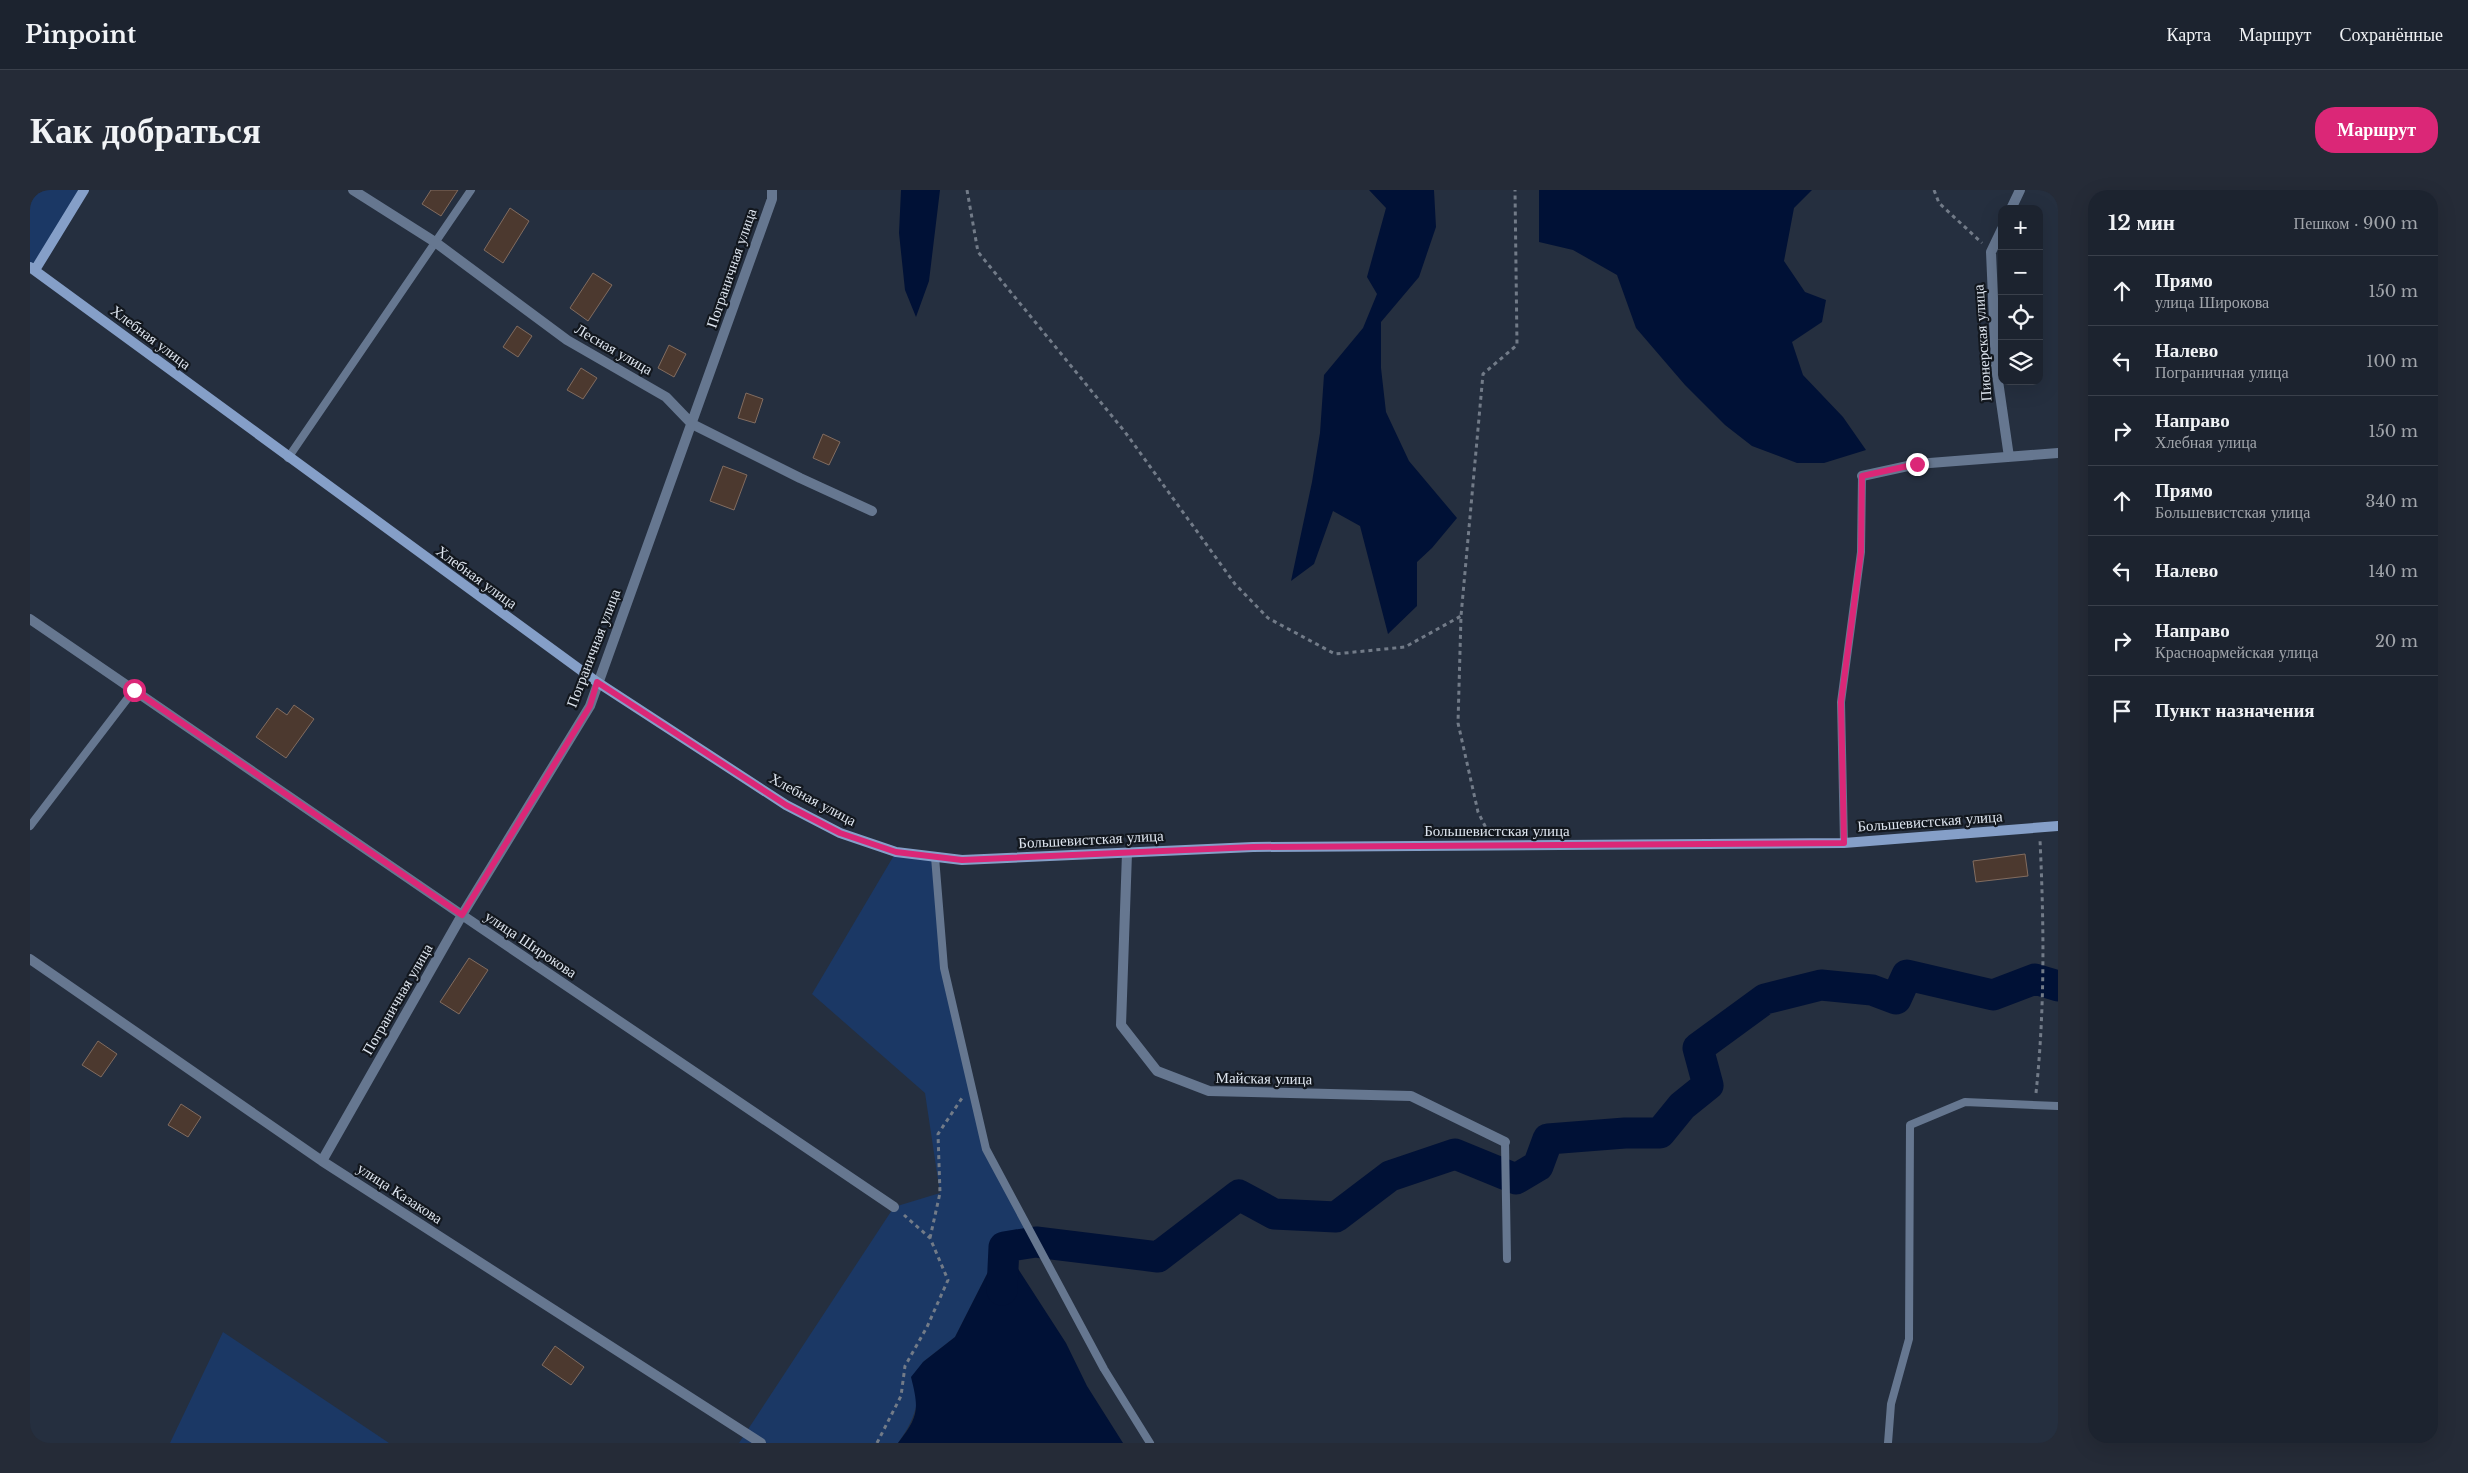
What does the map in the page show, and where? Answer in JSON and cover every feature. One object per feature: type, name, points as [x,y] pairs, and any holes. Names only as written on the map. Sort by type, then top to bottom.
[{"type":"street","points":[[32,271],[84,190]]},
{"type":"street","name":"Лесная улица","points":[[353,190],[435,242],[567,340],[666,397],[692,424],[800,478],[872,511]]},
{"type":"street","name":"Пограничная улица","points":[[322,1161],[462,915],[590,706],[597,682],[772,199],[772,190]]},
{"type":"street","points":[[2013,205],[2020,190]]},
{"type":"street","name":"Пионерская улица","points":[[1998,237],[1991,252],[1996,367],[2009,457]]},
{"type":"street","name":"Хлебная улица","points":[[32,271],[597,682],[786,805],[840,833],[896,852],[935,857]]},
{"type":"street","points":[[1862,476],[1917,464],[2058,453]]},
{"type":"street","name":"улица Широкова","points":[[30,619],[462,915],[894,1207]]},
{"type":"street","name":"Большевистская улица","points":[[935,857],[962,860],[1253,847],[1844,843],[2058,826]]},
{"type":"street","name":"Майская улица","points":[[1127,853],[1120,1025],[1157,1071],[1209,1091],[1411,1096],[1505,1142]]},
{"type":"street","name":"улица Казакова","points":[[30,959],[322,1161],[762,1443]]},
{"type":"lane","points":[[288,458],[471,190]]},
{"type":"lane","points":[[1844,843],[1841,702],[1861,552],[1862,476]]},
{"type":"lane","points":[[30,826],[134,690]]},
{"type":"lane","points":[[935,857],[944,968],[986,1149],[1104,1369],[1150,1443]]},
{"type":"lane","points":[[1888,1443],[1891,1404],[1909,1339],[1910,1125],[1965,1102],[2058,1106]]},
{"type":"lane","points":[[1505,1142],[1507,1259]]},
{"type":"path","points":[[967,190],[978,252],[1125,432],[1235,584],[1268,618],[1335,654],[1405,647],[1461,616]]},
{"type":"path","points":[[1494,845],[1478,812],[1458,723],[1461,616],[1482,374],[1517,345],[1515,190]]},
{"type":"path","points":[[1934,190],[1939,203],[1991,252]]},
{"type":"path","points":[[2034,1104],[2040,1057],[2041,1002],[2045,954],[2040,828]]},
{"type":"path","points":[[930,1238],[940,1193],[938,1134],[971,1085]]},
{"type":"path","points":[[877,1443],[901,1396],[905,1366],[928,1327],[948,1280],[930,1238],[894,1207]]},
{"type":"shaded area","points":[[30,190],[84,190],[35,270],[30,267]]},
{"type":"shaded area","points":[[901,190],[940,190],[929,281],[916,317],[905,290],[899,233]]},
{"type":"shaded area","points":[[1369,190],[1434,190],[1436,227],[1419,277],[1381,322],[1381,368],[1386,412],[1409,461],[1457,518],[1432,548],[1417,562],[1417,606],[1388,634],[1360,526],[1333,511],[1314,564],[1291,581],[1312,482],[1320,433],[1324,375],[1363,328],[1377,294],[1367,277],[1386,208]]},
{"type":"shaded area","points":[[1539,190],[1812,190],[1794,208],[1784,261],[1805,292],[1826,300],[1822,322],[1792,342],[1803,375],[1843,417],[1866,450],[1824,463],[1797,463],[1752,446],[1725,425],[1685,385],[1636,328],[1617,275],[1573,250],[1539,242]]},
{"type":"shaded area","points":[[896,852],[935,857],[944,968],[986,1149],[1036,1242],[1004,1247],[987,1274],[955,1337],[923,1362],[919,1395],[914,1414],[898,1443],[739,1443],[894,1207],[940,1193],[925,1093],[812,994]]},
{"type":"shaded area","points":[[1004,1247],[1066,1343],[1087,1386],[1123,1443],[898,1443],[910,1426],[915,1412],[916,1405],[911,1377],[923,1362],[955,1337],[987,1274]]},
{"type":"shaded area","points":[[223,1332],[389,1443],[170,1443]]},
{"type":"building","points":[[431,190],[458,190],[441,216],[422,204]]},
{"type":"building","points":[[510,208],[529,221],[503,263],[484,250]]},
{"type":"building","points":[[593,273],[612,285],[588,321],[570,308]]},
{"type":"building","points":[[517,326],[532,336],[518,357],[503,347]]},
{"type":"building","points":[[669,345],[686,354],[674,377],[658,368]]},
{"type":"building","points":[[581,368],[597,378],[583,399],[567,390]]},
{"type":"building","points":[[746,393],[763,399],[755,423],[738,418]]},
{"type":"building","points":[[823,434],[840,442],[829,465],[813,458]]},
{"type":"building","points":[[723,466],[747,475],[734,510],[710,501]]},
{"type":"building","points":[[294,705],[314,719],[286,758],[256,737],[277,708],[287,715]]},
{"type":"building","points":[[2025,854],[2028,876],[1976,882],[1973,861]]},
{"type":"building","points":[[469,958],[488,970],[459,1014],[440,1002]]},
{"type":"building","points":[[98,1041],[117,1054],[101,1077],[82,1065]]},
{"type":"building","points":[[181,1104],[201,1117],[188,1137],[168,1125]]},
{"type":"building","points":[[555,1346],[584,1367],[571,1385],[542,1365]]},
{"type":"waterway","points":[[1002,1290],[1004,1247],[1036,1242],[1158,1257],[1239,1195],[1274,1214],[1336,1217],[1390,1176],[1455,1154],[1516,1179],[1538,1166],[1548,1139],[1625,1133],[1660,1133],[1682,1106],[1708,1085],[1698,1048],[1765,999],[1821,985],[1872,990],[1896,999],[1907,975],[1993,995],[2035,979],[2058,986]]},
{"type":"route","points":[[134,690],[462,915],[590,706],[597,682],[786,805],[840,833],[896,852],[962,860],[1253,847],[1844,843],[1841,702],[1861,552],[1862,476],[1917,464]]}]
